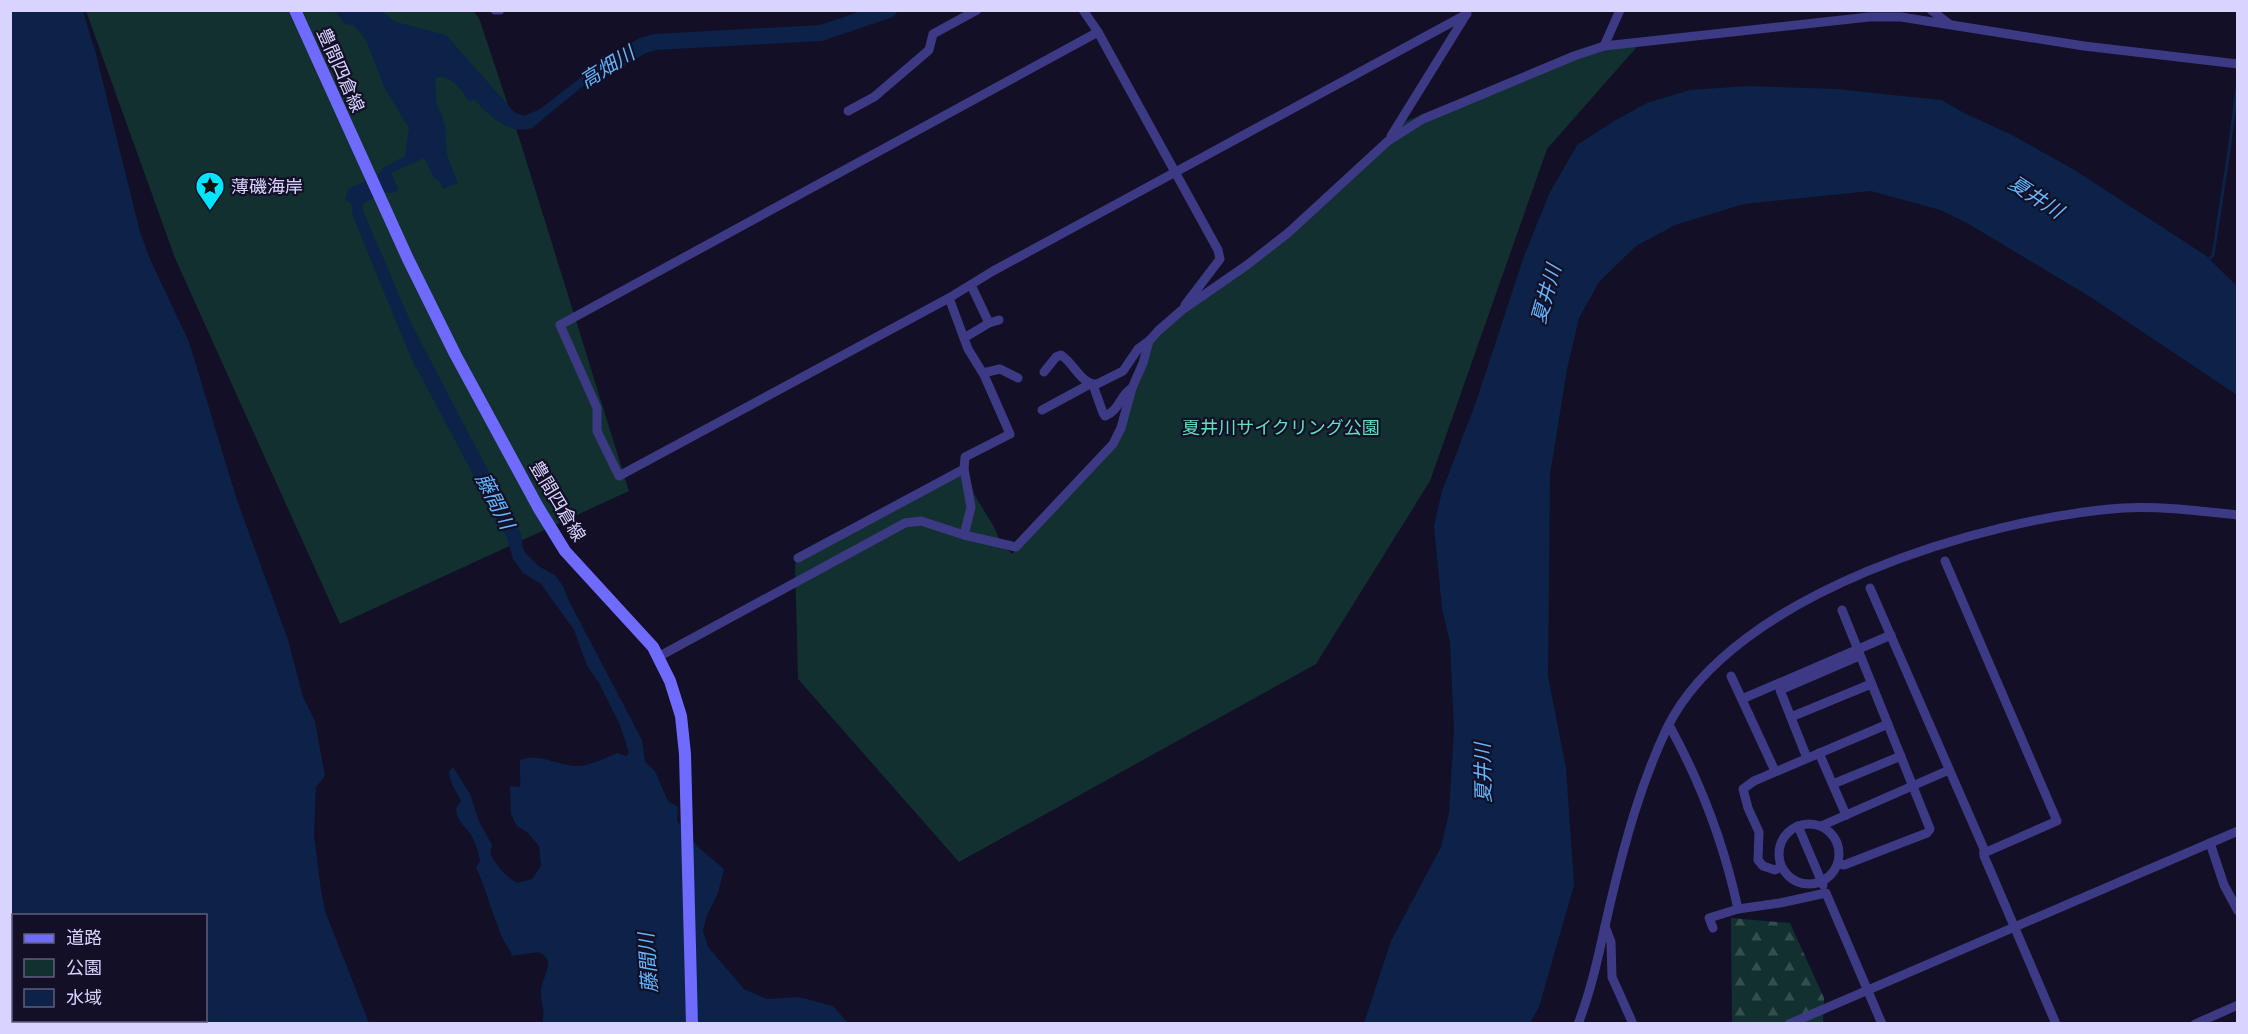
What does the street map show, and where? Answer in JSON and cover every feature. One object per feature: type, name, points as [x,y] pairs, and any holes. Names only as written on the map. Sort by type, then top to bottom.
[{"type":"main road","name":"豊間四倉線","points":[[295,10],[365,167],[455,354],[557,541],[653,647],[670,681],[681,716],[686,789],[692,1023]]},
{"type":"street","points":[[848,111],[874,97],[929,50],[933,34],[976,10]]},
{"type":"street","points":[[1083,10],[1098,32],[1177,172],[1220,256],[1220,260],[1182,310]]},
{"type":"street","points":[[1604,46],[1620,10]]},
{"type":"street","points":[[1931,10],[1950,25]]},
{"type":"street","points":[[1098,32],[560,324],[597,408],[597,430],[619,476],[949,298],[1468,12]]},
{"type":"street","points":[[1388,141],[1468,12]]},
{"type":"street","points":[[1042,410],[1091,384],[1122,371],[1138,349],[1182,310],[1288,233],[1388,141],[1423,119],[1574,56],[1604,46],[1869,17],[1900,17],[2095,47],[2238,64]]},
{"type":"street","points":[[971,285],[989,323]]},
{"type":"street","points":[[949,298],[964,338],[1010,434],[965,457],[964,469],[971,507],[964,535]]},
{"type":"street","points":[[964,338],[989,323],[999,320]]},
{"type":"street","points":[[658,657],[905,523],[921,521],[964,535],[1016,547],[1113,444],[1121,428],[1149,341]]},
{"type":"street","points":[[1044,372],[1056,357],[1061,356],[1091,384],[1105,416],[1113,413],[1124,394],[1132,388]]},
{"type":"street","points":[[982,373],[1000,369],[1018,378]]},
{"type":"street","points":[[798,558],[964,469]]},
{"type":"street","points":[[1578,1023],[1596,971],[1605,926],[1634,814],[1650,767],[1669,725],[1690,692],[1729,650],[1819,595],[1894,560],[1936,545],[2064,516],[2124,508],[2178,509],[2238,515]]},
{"type":"street","points":[[1945,561],[2057,822],[1984,853]]},
{"type":"street","points":[[1870,588],[2056,1023]]},
{"type":"street","points":[[1838,864],[1844,865],[1929,831],[1930,824],[1842,610]]},
{"type":"street","points":[[1807,758],[1780,690],[1891,635]]},
{"type":"street","points":[[1743,699],[1858,653]]},
{"type":"street","points":[[1731,676],[1775,771]]},
{"type":"street","points":[[1791,717],[1871,684]]},
{"type":"street","points":[[1781,867],[1775,870],[1767,868],[1758,860],[1759,832],[1748,808],[1743,789],[1775,771],[1888,724]]},
{"type":"street","points":[[1669,725],[1690,763],[1710,812],[1729,866],[1738,909]]},
{"type":"street","points":[[1819,753],[1846,815]]},
{"type":"street","points":[[1833,784],[1901,756]]},
{"type":"street","points":[[1821,826],[1949,770]]},
{"type":"street","points":[[1814,824],[1821,826],[1835,838],[1840,855],[1838,864],[1835,872],[1822,882],[1810,885],[1798,883],[1781,867],[1780,848],[1790,831],[1798,826],[1814,824]]},
{"type":"street","points":[[1798,826],[1882,1023]]},
{"type":"street","points":[[1789,1023],[2238,831]]},
{"type":"street","points":[[2210,843],[2224,885],[2238,911]]},
{"type":"street","points":[[1713,928],[1709,918],[1738,909],[1826,893]]},
{"type":"street","points":[[1605,926],[1611,942],[1612,977],[1633,1023]]},
{"type":"street","points":[[2195,1023],[2238,1005]]},
{"type":"green space","points":[[86,11],[473,11],[479,18],[522,147],[629,491],[340,624],[175,258]]},
{"type":"green space","name":"夏井川サイクリング公園","points":[[1642,41],[1547,149],[1430,481],[1316,664],[959,862],[798,679],[795,563],[968,470],[974,494],[1001,543],[1012,554],[1113,444],[1145,342],[1286,233],[1401,123],[1576,52]]},
{"type":"green space","points":[[1731,918],[1790,923],[1824,998],[1823,1023],[1732,1023]]},
{"type":"water","points":[[10,11],[83,11],[96,54],[140,232],[150,259],[189,342],[237,500],[288,640],[303,697],[315,721],[325,776],[316,787],[314,835],[321,890],[325,911],[369,1023],[11,1023]]},
{"type":"water","name":"藤間川","points":[[335,11],[381,11],[396,22],[446,35],[515,113],[524,116],[540,109],[584,75],[620,52],[625,58],[583,86],[532,128],[524,130],[508,127],[474,99],[470,102],[460,88],[447,78],[436,77],[437,105],[445,124],[447,155],[458,183],[443,189],[439,181],[434,178],[424,158],[391,173],[399,190],[391,193],[383,192],[364,203],[362,208],[411,323],[521,534],[526,554],[540,567],[555,575],[563,586],[642,740],[645,762],[655,771],[668,801],[678,807],[677,821],[699,848],[724,869],[718,893],[707,915],[703,931],[708,947],[744,989],[767,999],[799,997],[833,1006],[848,1023],[542,1023],[541,990],[548,962],[538,952],[512,956],[502,938],[476,867],[480,861],[476,846],[457,814],[456,808],[461,801],[449,772],[453,767],[470,794],[478,819],[492,845],[490,854],[505,874],[517,883],[532,879],[541,866],[539,846],[528,833],[516,825],[511,814],[510,786],[520,787],[520,760],[534,757],[580,766],[617,753],[626,756],[629,753],[620,725],[599,683],[587,666],[574,630],[541,584],[523,573],[513,559],[507,538],[411,358],[353,216],[351,203],[345,199],[348,189],[377,176],[383,168],[405,156],[409,128],[384,87],[367,42],[353,25],[345,24]]},
{"type":"water","name":"夏井川","points":[[1747,86],[1836,89],[1941,100],[2010,134],[2073,169],[2205,255],[2237,286],[2237,395],[2092,298],[1967,223],[1940,210],[1871,191],[1744,204],[1675,225],[1636,246],[1599,282],[1579,318],[1567,369],[1550,475],[1548,676],[1566,768],[1574,885],[1539,1007],[1530,1023],[1364,1023],[1391,941],[1441,847],[1449,812],[1454,730],[1450,642],[1442,609],[1434,526],[1442,491],[1476,402],[1524,256],[1549,194],[1577,145],[1647,103],[1690,90]]},
{"type":"waterway","name":"高畑川","points":[[606,67],[642,46],[655,42],[821,33],[889,10]]},
{"type":"waterway","points":[[2208,260],[2213,255],[2238,80]]},
{"type":"place","name":"薄磯海岸","points":[[210,212]]}]
